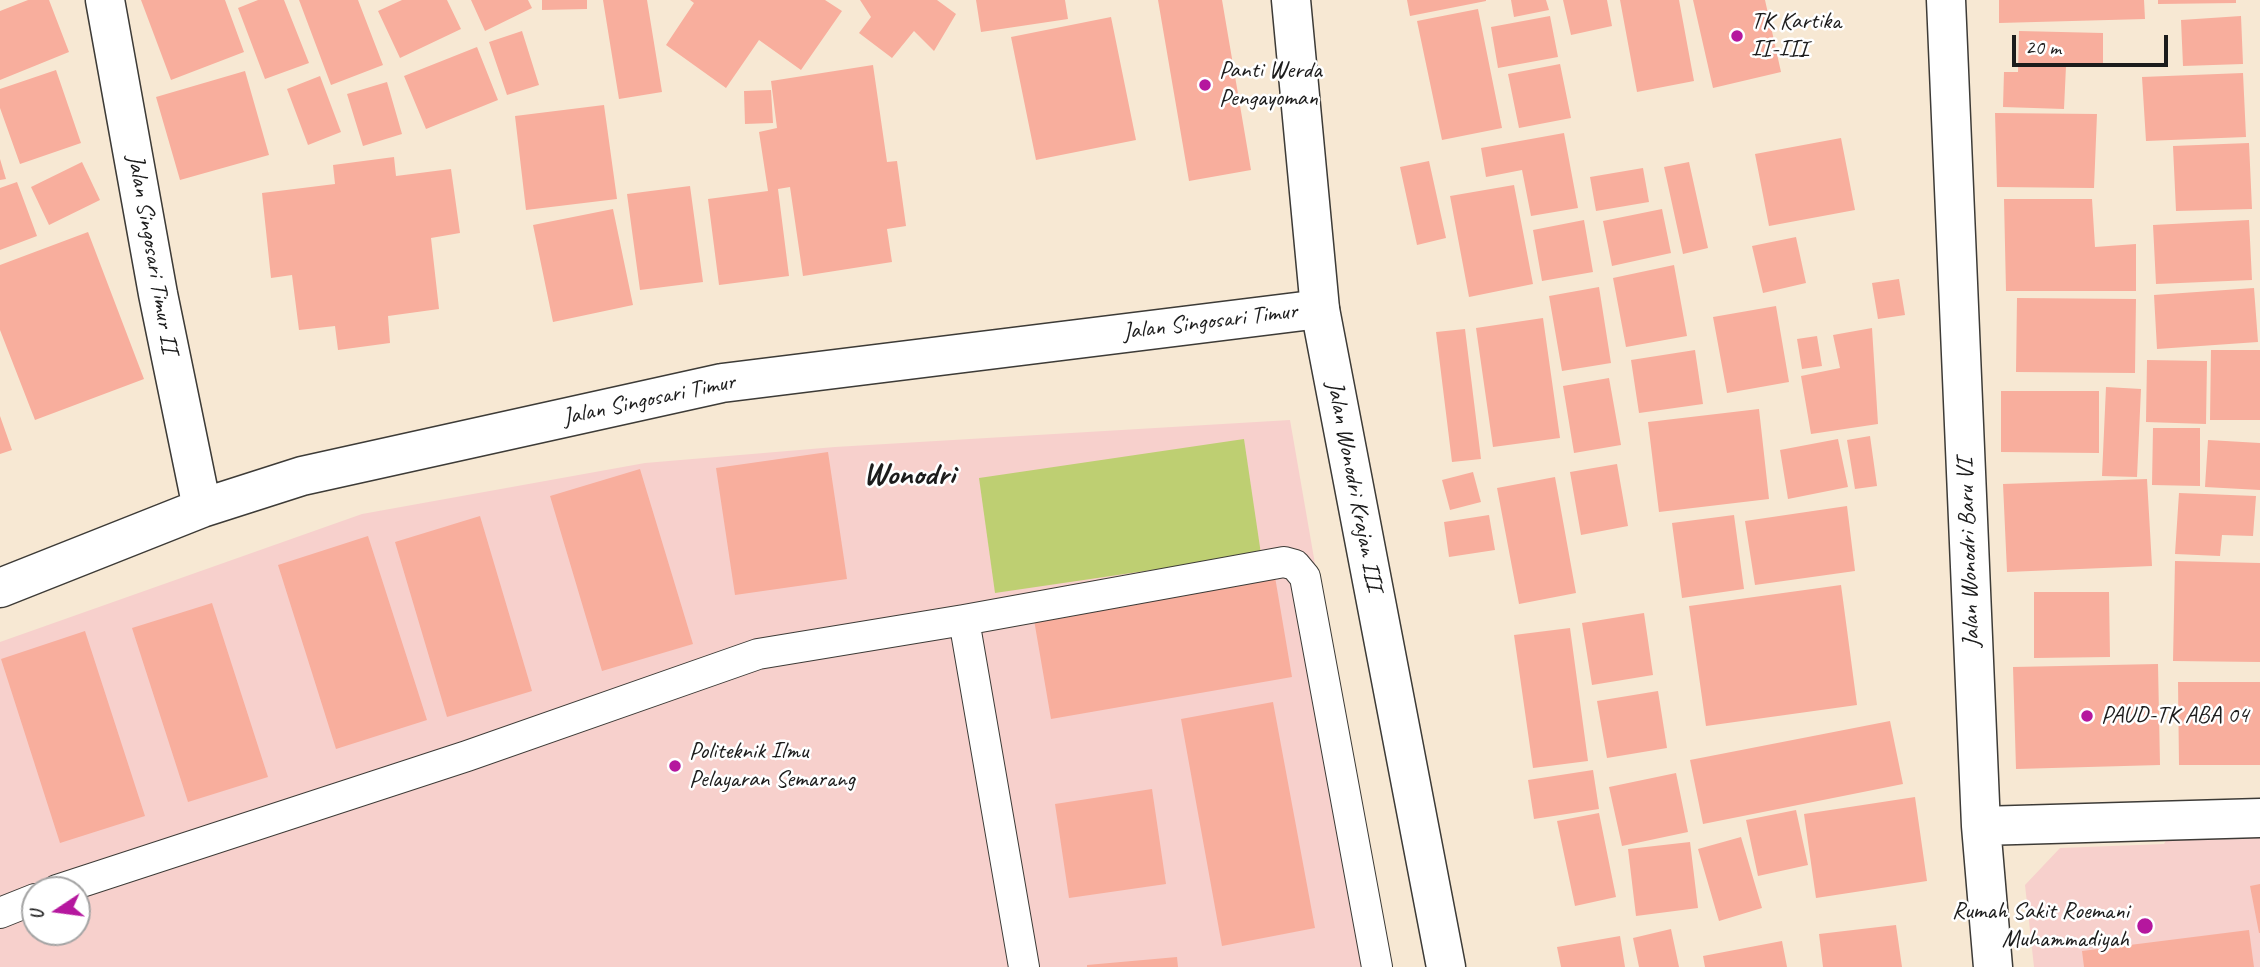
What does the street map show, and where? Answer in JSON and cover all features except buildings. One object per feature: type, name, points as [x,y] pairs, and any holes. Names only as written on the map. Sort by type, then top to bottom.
[{"type":"street","name":"Jalan Singosari Timur II","points":[[105,0],[158,294],[202,508]]},
{"type":"street","name":"Jalan Wonodri Krajan III","points":[[1291,0],[1320,309],[1446,967]]},
{"type":"street","name":"Jalan Wonodri Baru VI","points":[[1946,0],[1981,826]]},
{"type":"street","name":"Jalan Singosari Timur","points":[[0,588],[202,508],[302,476],[722,383],[1320,309]]},
{"type":"street","points":[[1993,967],[1981,826],[2260,818]]},
{"type":"lane","points":[[91,879],[467,756],[758,654],[1284,562],[1295,565],[1305,577],[1377,967]]},
{"type":"lane","points":[[964,620],[1024,967]]},
{"type":"lane","points":[[0,913],[21,905]]},
{"type":"shaded area","name":"Politeknik Ilmu Pelayaran Semarang","points":[[1290,420],[1385,967],[0,967],[0,642],[362,514],[645,463],[835,447]]},
{"type":"shaded area","name":"Rumah Sakit Roemani Muhammadiyah","points":[[2175,825],[2260,830],[2260,967],[2034,967],[2025,885],[2060,848],[2164,844]]},
{"type":"green space","points":[[1244,439],[1261,554],[995,593],[979,478]]},
{"type":"place","name":"TK Kartika II-III","points":[[1737,36]]},
{"type":"place","name":"Panti Werda Pengayoman","points":[[1205,85]]},
{"type":"place","name":"PAUD-TK ABA 04","points":[[2087,716]]},
{"type":"place","name":"Politeknik Ilmu Pelayaran Semarang","points":[[675,766]]},
{"type":"place","name":"Rumah Sakit Roemani Muhammadiyah","points":[[2145,926]]},
{"type":"district","name":"Wonodri","points":[[909,476]]}]
